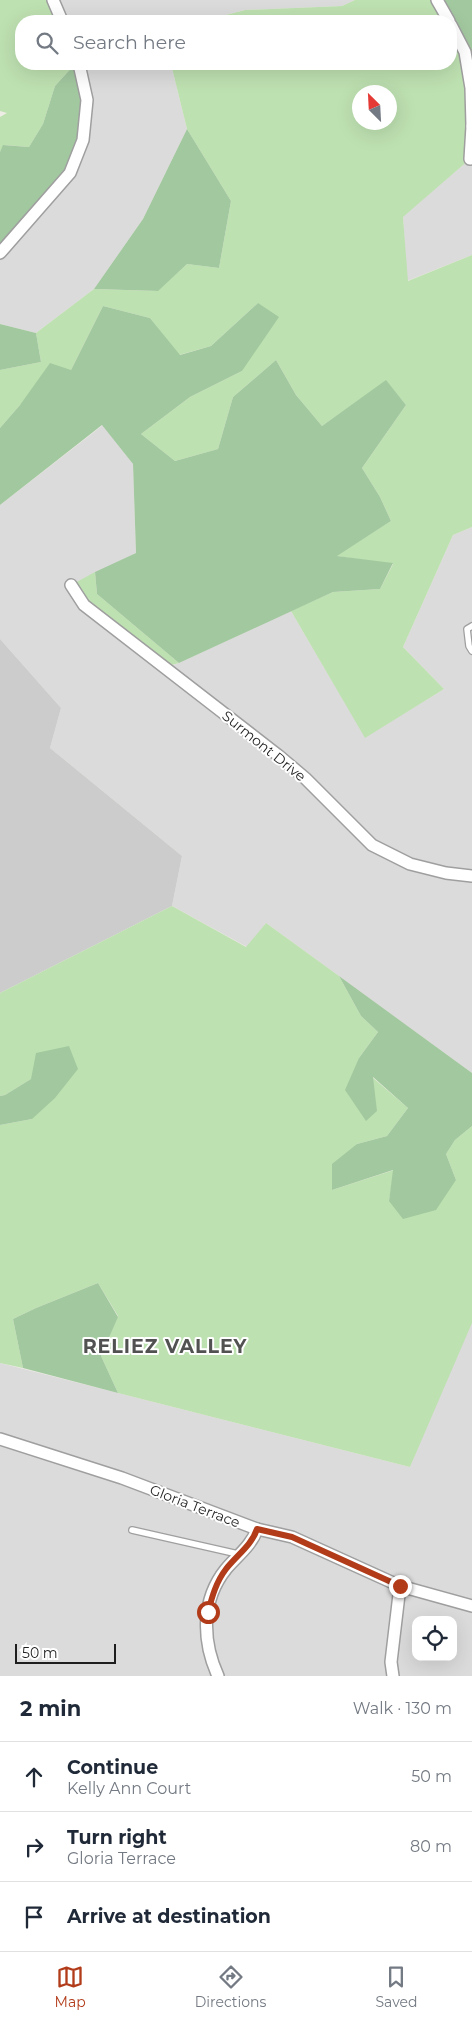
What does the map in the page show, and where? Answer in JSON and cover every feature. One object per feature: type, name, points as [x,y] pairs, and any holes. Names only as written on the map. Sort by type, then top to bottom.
[{"type":"street","points":[[53,0],[59,15]]},
{"type":"street","points":[[438,0],[446,15]]},
{"type":"street","points":[[457,37],[465,52],[471,88],[472,126],[470,159]]},
{"type":"street","points":[[0,253],[70,173],[84,140],[87,100],[80,70]]},
{"type":"street","name":"Surmont Drive","points":[[71,585],[84,605],[298,772],[372,845],[410,864],[446,873],[472,876]]},
{"type":"street","name":"Gloria Terrace","points":[[0,1439],[122,1478],[257,1529],[292,1537],[400,1586],[472,1606]]},
{"type":"street","points":[[218,1676],[208,1644],[206,1623],[208,1612],[219,1578],[253,1539],[257,1529]]},
{"type":"street","points":[[393,1676],[391,1662],[400,1586]]},
{"type":"lane","points":[[472,626],[467,629],[468,646],[472,651]]},
{"type":"lane","points":[[132,1530],[238,1554]]},
{"type":"shaded area","points":[[53,0],[355,0],[342,6],[245,10],[226,15],[59,15]]},
{"type":"shaded area","points":[[76,70],[172,70],[187,129],[143,219],[94,289],[36,333],[0,324],[0,253]]},
{"type":"shaded area","points":[[472,159],[472,255],[407,281],[403,216]]},
{"type":"shaded area","points":[[103,425],[133,464],[136,553],[71,585],[165,667],[179,663],[291,611],[365,737],[444,689],[403,647],[453,535],[472,527],[472,1073],[266,923],[247,947],[172,906],[182,856],[50,748],[61,708],[0,639],[0,505]]},
{"type":"shaded area","points":[[0,639],[61,708],[50,748],[182,856],[172,906],[0,993]]},
{"type":"shaded area","points":[[472,1310],[472,1676],[0,1676],[0,1363],[410,1467]]},
{"type":"green space","points":[[0,0],[53,0],[59,15],[15,15],[15,70],[70,70],[55,86],[43,124],[29,147],[4,145],[0,152],[0,117],[7,113],[0,111]]},
{"type":"green space","points":[[355,0],[437,0],[446,15],[226,15],[245,10],[342,6]]},
{"type":"green space","points":[[437,0],[472,0],[472,126],[465,52],[457,37],[457,15],[445,15]]},
{"type":"green space","points":[[457,37],[465,52],[470,159],[403,217],[408,281],[472,255],[472,527],[453,535],[403,647],[444,689],[365,738],[291,611],[333,592],[380,589],[393,564],[336,556],[391,521],[380,497],[362,468],[406,405],[386,381],[322,426],[296,395],[276,360],[233,397],[218,449],[175,461],[141,434],[190,397],[242,371],[258,303],[211,346],[179,355],[150,318],[103,306],[71,370],[20,405],[0,428],[0,370],[41,362],[36,333],[94,289],[157,291],[187,264],[219,268],[231,201],[187,129],[172,70],[457,70]]},
{"type":"green space","points":[[70,70],[77,70],[87,100],[70,173],[0,253],[0,152],[3,145],[29,147],[43,124],[55,86]]},
{"type":"green space","points":[[187,129],[231,201],[219,268],[187,264],[158,291],[94,289],[143,219]]},
{"type":"green space","points":[[258,303],[279,317],[242,371],[190,397],[141,434],[175,461],[218,449],[233,397],[276,360],[296,395],[322,426],[386,380],[406,405],[362,468],[380,497],[391,521],[337,556],[393,563],[380,589],[333,592],[179,663],[97,594],[95,572],[136,553],[133,464],[102,425],[0,505],[0,428],[20,405],[50,363],[71,370],[103,306],[150,318],[180,355],[211,346]]},
{"type":"green space","points":[[0,324],[36,333],[41,362],[0,370]]},
{"type":"green space","points":[[95,572],[97,594],[179,663],[164,667],[84,605],[71,585]]},
{"type":"green space","points":[[172,906],[246,947],[266,923],[339,976],[361,1016],[378,1032],[359,1058],[372,1077],[408,1108],[387,1136],[357,1144],[332,1190],[394,1170],[389,1201],[456,1180],[446,1154],[455,1140],[472,1126],[472,1323],[410,1467],[118,1393],[101,1356],[118,1316],[98,1283],[13,1319],[23,1368],[0,1363],[0,1125],[32,1119],[31,1079],[5,1095],[0,1096],[0,993]]},
{"type":"green space","points":[[339,976],[472,1073],[472,1126],[455,1140],[446,1154],[456,1180],[436,1210],[403,1219],[389,1201],[393,1170],[332,1190],[332,1164],[357,1144],[387,1136],[408,1108],[373,1077],[377,1111],[366,1121],[345,1090],[359,1058],[378,1032],[361,1016]]},
{"type":"green space","points":[[69,1046],[78,1069],[55,1098],[32,1119],[0,1125],[0,1096],[5,1095],[31,1079],[36,1053]]},
{"type":"green space","points":[[98,1283],[118,1317],[101,1356],[118,1393],[23,1368],[13,1319]]},
{"type":"district","name":"RELIEZ VALLEY","points":[[165,1346]]},
{"type":"route","points":[[208,1612],[219,1578],[253,1539],[257,1529],[292,1537],[400,1586]]}]
